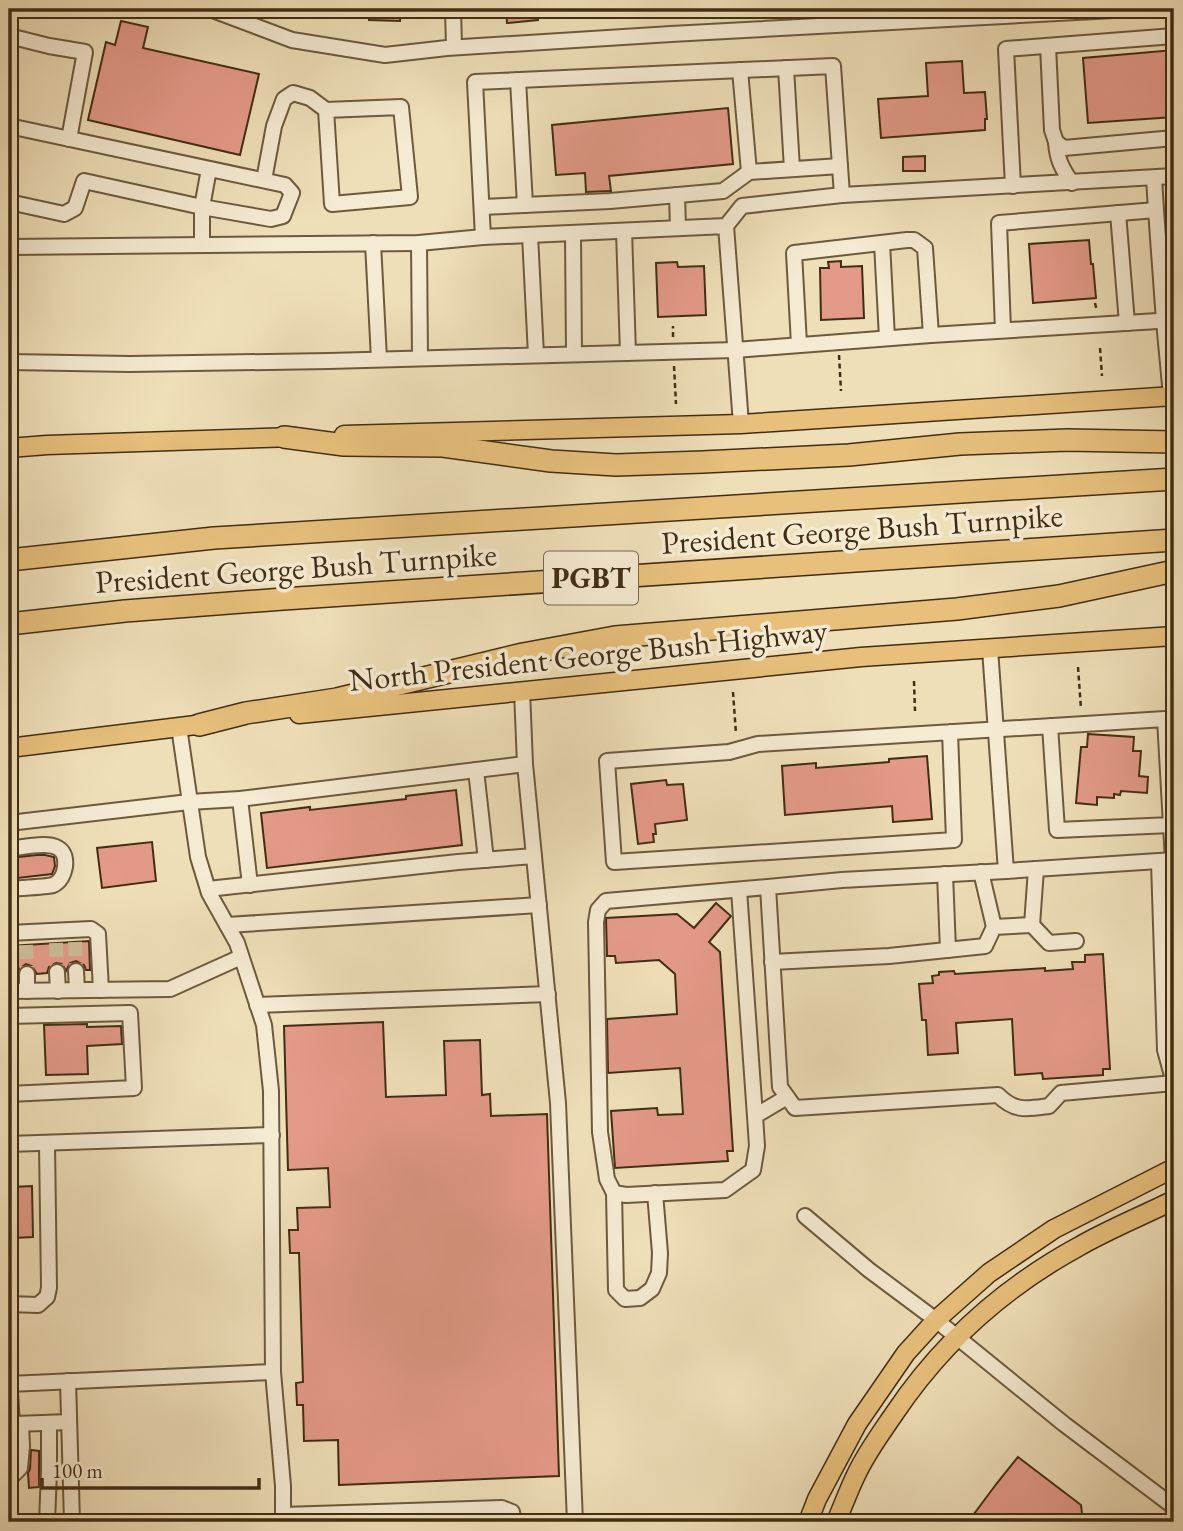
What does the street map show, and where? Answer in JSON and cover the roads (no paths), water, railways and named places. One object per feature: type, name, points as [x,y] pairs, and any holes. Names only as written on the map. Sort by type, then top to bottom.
[{"type":"highway","points":[[284,437],[344,445],[443,446],[551,461],[616,465],[849,455],[960,444],[1067,440],[1174,442]]},
{"type":"highway","name":"President George Bush Turnpike","points":[[9,560],[214,538],[1174,479]]},
{"type":"highway","name":"President George Bush Turnpike","points":[[9,624],[283,598],[1174,540]]},
{"type":"highway","points":[[189,726],[246,713],[337,699],[523,654],[615,637],[957,609],[1059,596],[1174,571]]},
{"type":"main road","points":[[9,448],[741,424],[1173,396]]},
{"type":"main road","points":[[9,461],[47,445]]},
{"type":"main road","name":"North President George Bush Highway","points":[[9,748],[189,726],[861,657],[1174,636]]},
{"type":"main road","points":[[808,1522],[817,1499],[857,1424],[906,1353],[936,1320],[989,1273],[1054,1229],[1174,1168]]},
{"type":"main road","points":[[836,1522],[858,1472],[879,1435],[926,1369],[981,1312],[1023,1281],[1078,1247],[1174,1200]]},
{"type":"lane","points":[[210,9],[292,40],[384,55],[454,47],[1132,9]]},
{"type":"lane","points":[[453,9],[454,47]]},
{"type":"lane","points":[[9,36],[85,52],[69,139]]},
{"type":"lane","points":[[1013,186],[1006,49],[1174,36]]},
{"type":"lane","points":[[1048,46],[1052,130],[1057,158],[1072,183]]},
{"type":"lane","points":[[484,237],[475,82],[833,66],[842,195]]},
{"type":"lane","points":[[786,68],[792,169]]},
{"type":"lane","points":[[740,71],[748,172]]},
{"type":"lane","points":[[518,80],[526,205]]},
{"type":"lane","points":[[264,180],[274,126],[284,100],[293,93],[310,98],[326,110],[401,107],[410,197],[332,204],[326,110]]},
{"type":"lane","points":[[9,126],[264,180],[285,185],[292,193],[283,216],[271,219],[84,181],[75,208],[64,214],[9,202]]},
{"type":"lane","points":[[1056,142],[1064,148],[1174,138]]},
{"type":"lane","points":[[482,207],[610,201],[723,191],[748,172],[840,166]]},
{"type":"lane","points":[[202,245],[202,207],[209,169]]},
{"type":"lane","points":[[741,424],[726,226],[742,206],[842,195],[1174,176]]},
{"type":"lane","points":[[1154,178],[1169,321],[1173,396]]},
{"type":"lane","points":[[677,195],[678,228]]},
{"type":"lane","points":[[1003,330],[999,223],[1156,210]]},
{"type":"lane","points":[[1118,213],[1127,323]]},
{"type":"lane","points":[[9,247],[419,243],[484,237],[726,226]]},
{"type":"lane","points":[[624,231],[628,352]]},
{"type":"lane","points":[[573,233],[574,354]]},
{"type":"lane","points":[[530,235],[536,355]]},
{"type":"lane","points":[[799,344],[794,253],[914,240],[925,248],[931,335]]},
{"type":"lane","points":[[373,243],[379,359]]},
{"type":"lane","points":[[419,243],[421,358]]},
{"type":"lane","points":[[881,243],[887,338]]},
{"type":"lane","points":[[9,362],[130,364],[735,350],[1169,321]]},
{"type":"lane","points":[[990,649],[1006,871]]},
{"type":"lane","points":[[522,691],[525,764],[558,1103],[575,1522]]},
{"type":"lane","points":[[768,887],[780,1087],[795,1108],[998,1095],[1008,1105],[1026,1109],[1049,1106],[1061,1093],[1173,1077],[1165,1050],[1171,825],[1170,718],[758,744],[729,752],[607,761],[614,862],[954,841],[950,732]]},
{"type":"lane","points":[[189,726],[189,802],[198,857],[208,889],[237,943],[264,1025],[271,1091],[272,1373],[283,1519],[502,1508],[512,1512],[514,1522]]},
{"type":"lane","points":[[1050,726],[1057,830],[1171,825]]},
{"type":"lane","points":[[9,823],[189,802],[240,799],[525,764]]},
{"type":"lane","points":[[476,770],[486,860]]},
{"type":"lane","points":[[240,799],[250,885]]},
{"type":"lane","points":[[9,849],[51,844],[62,850],[65,870],[53,885],[9,889]]},
{"type":"lane","points":[[208,889],[534,856]]},
{"type":"lane","points":[[655,1193],[659,1273],[652,1289],[639,1298],[625,1299],[617,1290],[614,1193],[607,1179],[600,1132],[596,922],[598,910],[606,901],[842,880],[1169,861]]},
{"type":"lane","points":[[1036,869],[1032,925],[1049,943],[1076,941]]},
{"type":"lane","points":[[772,962],[889,956],[985,946],[994,928],[981,872]]},
{"type":"lane","points":[[945,874],[948,950]]},
{"type":"lane","points":[[614,1193],[626,1195],[725,1190],[753,1170],[757,1146],[739,890]]},
{"type":"lane","points":[[227,925],[539,905]]},
{"type":"lane","points":[[994,928],[1032,925]]},
{"type":"lane","points":[[9,933],[26,938],[55,937],[75,936],[91,929],[98,934],[101,990]]},
{"type":"lane","points":[[9,991],[170,989],[241,957]]},
{"type":"lane","points":[[76,971],[77,990]]},
{"type":"lane","points":[[57,972],[58,990]]},
{"type":"lane","points":[[27,974],[27,991]]},
{"type":"lane","points":[[257,1005],[548,993]]},
{"type":"lane","points":[[9,1016],[130,1013],[134,1088],[9,1094]]},
{"type":"lane","points":[[755,1116],[787,1097]]},
{"type":"lane","points":[[9,1144],[272,1135]]},
{"type":"lane","points":[[9,1304],[38,1304],[47,1297],[47,1143]]},
{"type":"lane","points":[[805,1216],[869,1270],[1174,1507]]},
{"type":"lane","points":[[9,1384],[272,1373]]},
{"type":"lane","points":[[9,1375],[14,1424],[22,1446],[20,1468],[9,1479]]},
{"type":"lane","points":[[68,1381],[72,1522]]},
{"type":"lane","points":[[14,1424],[69,1422]]},
{"type":"lane","points":[[47,1522],[49,1423]]},
{"type":"tunnel","points":[[75,942],[76,971]]},
{"type":"tunnel","points":[[56,943],[57,972]]},
{"type":"tunnel","points":[[26,945],[27,974]]}]
